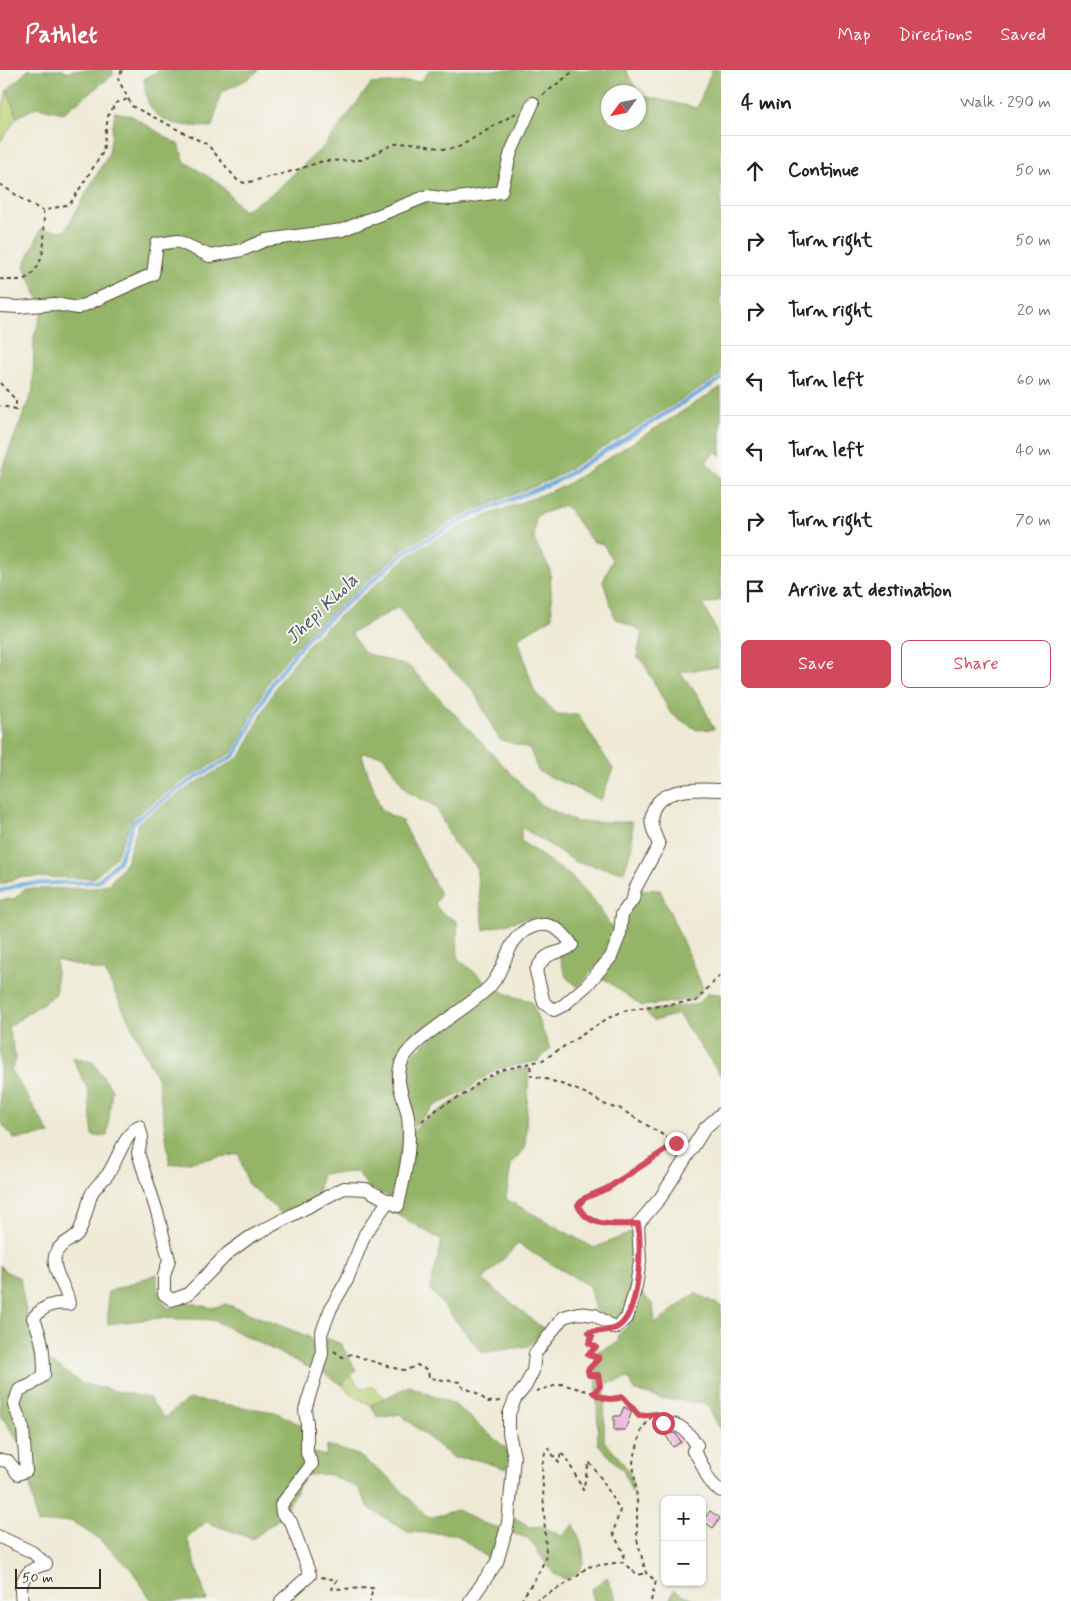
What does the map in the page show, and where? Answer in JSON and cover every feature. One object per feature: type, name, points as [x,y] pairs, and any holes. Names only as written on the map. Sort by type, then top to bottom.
[{"type":"street","points":[[0,306],[19,307],[54,304],[78,308],[153,274],[157,244],[178,241],[210,256],[242,250],[266,240],[342,230],[427,196],[450,199],[501,192],[512,152],[533,103]]},
{"type":"street","points":[[0,1460],[8,1461],[18,1474],[26,1471],[23,1428],[14,1405],[19,1390],[31,1385],[44,1375],[44,1350],[40,1332],[33,1318],[40,1310],[54,1302],[69,1304],[68,1292],[57,1273],[55,1255],[63,1244],[78,1234],[92,1193],[122,1152],[130,1132],[139,1126],[142,1137],[138,1153],[158,1215],[169,1260],[164,1276],[164,1294],[172,1300],[188,1294],[228,1253],[250,1237],[344,1188],[366,1189],[398,1206],[408,1158],[408,1113],[398,1078],[401,1061],[413,1047],[471,1003],[492,984],[512,943],[523,932],[533,927],[544,924],[556,927],[565,933],[572,945],[567,950],[557,951],[547,956],[536,971],[544,1003],[554,1010],[575,996],[598,974],[611,957],[620,934],[622,914],[633,899],[635,889],[659,845],[652,824],[652,814],[659,802],[669,795],[687,790],[721,790]]},
{"type":"street","points":[[470,1601],[497,1562],[508,1523],[514,1457],[509,1432],[509,1414],[514,1402],[526,1388],[533,1371],[535,1354],[563,1317],[578,1313],[595,1315],[616,1328],[627,1318],[636,1286],[640,1261],[638,1224],[660,1197],[705,1128],[721,1114]]},
{"type":"street","points":[[281,1601],[310,1575],[291,1522],[282,1513],[281,1505],[312,1464],[307,1453],[305,1410],[322,1354],[321,1334],[330,1308],[347,1280],[365,1234],[389,1200]]},
{"type":"street","points":[[659,1419],[674,1423],[685,1429],[697,1444],[693,1451],[703,1462],[703,1470],[710,1484],[721,1492]]},
{"type":"street","points":[[0,1537],[32,1552],[46,1564],[34,1567],[24,1577],[20,1589],[22,1601]]},
{"type":"path","points":[[122,70],[118,79],[132,106],[208,145],[238,181],[245,183],[323,161],[362,160],[394,144],[411,143],[457,148],[533,103],[575,70]]},
{"type":"path","points":[[0,184],[24,201],[43,211],[70,204],[103,152],[108,116],[116,103],[128,99]]},
{"type":"path","points":[[0,279],[24,279],[35,270],[46,242],[43,211]]},
{"type":"path","points":[[0,383],[16,400],[16,409],[0,406]]},
{"type":"path","points":[[422,1121],[440,1107],[465,1094],[482,1080],[499,1072],[531,1065],[550,1056],[604,1020],[623,1011],[696,1001],[721,974]]},
{"type":"path","points":[[531,1065],[531,1076],[540,1076],[587,1094],[611,1108],[619,1108],[676,1143]]},
{"type":"path","points":[[638,1224],[603,1225],[581,1213],[578,1205],[585,1198],[608,1188],[690,1133]]},
{"type":"path","points":[[594,1393],[600,1386],[598,1375],[589,1375],[588,1370],[599,1358],[588,1355],[596,1347],[589,1343],[592,1337],[589,1332],[616,1328]]},
{"type":"path","points":[[322,1354],[335,1351],[342,1357],[352,1354],[364,1360],[370,1359],[405,1370],[417,1365],[428,1370],[429,1378],[460,1382],[462,1387],[475,1392],[488,1402],[514,1402],[561,1384],[594,1393],[603,1399],[612,1400],[623,1397],[639,1416],[659,1419]]},
{"type":"path","points":[[651,1601],[656,1581],[646,1573],[636,1539],[637,1499],[633,1462],[642,1429],[659,1419]]},
{"type":"path","points":[[521,1601],[530,1584],[543,1568],[546,1554],[542,1466],[548,1448],[559,1463],[561,1452],[569,1463],[582,1490],[589,1462],[599,1475],[620,1510],[613,1533],[624,1554],[622,1562]]},
{"type":"path","points":[[535,1601],[562,1584],[579,1577],[586,1567],[622,1562],[638,1575],[646,1573]]},
{"type":"path","points":[[310,1575],[337,1580],[332,1589],[373,1588],[370,1601]]},
{"type":"green space","points":[[28,70],[63,70],[68,73],[73,70],[113,70],[113,75],[63,113],[37,107],[17,117],[7,90]]},
{"type":"green space","points":[[160,70],[259,70],[246,80],[221,92],[212,127],[176,124],[167,121],[153,110],[147,99],[144,79]]},
{"type":"green space","points":[[430,70],[626,70],[634,85],[601,85],[601,130],[646,130],[646,97],[697,108],[712,70],[721,70],[721,375],[554,478],[466,514],[406,547],[307,634],[270,678],[233,752],[183,781],[133,817],[115,858],[94,878],[20,877],[0,885],[0,479],[4,463],[33,390],[34,336],[43,310],[24,266],[41,229],[65,231],[109,153],[115,112],[132,116],[179,145],[185,162],[220,184],[243,211],[273,193],[325,145],[371,84],[421,81]]},
{"type":"green space","points":[[7,90],[17,117],[0,142],[0,120]]},
{"type":"green space","points":[[721,387],[721,456],[716,452],[706,462],[721,477],[721,600],[703,605],[717,634],[719,648],[718,667],[680,672],[699,697],[714,729],[697,730],[671,714],[642,660],[637,657],[642,631],[615,618],[603,582],[612,560],[603,544],[592,541],[565,505],[536,516],[534,540],[550,569],[552,618],[518,638],[534,691],[556,714],[578,715],[613,769],[601,800],[538,771],[530,749],[499,739],[473,690],[420,640],[399,607],[351,633],[365,653],[410,667],[541,805],[577,822],[632,822],[632,846],[624,872],[576,862],[521,827],[521,841],[573,878],[598,906],[615,933],[607,954],[578,987],[566,977],[560,959],[563,953],[575,946],[555,922],[527,918],[484,930],[476,866],[453,842],[436,807],[408,792],[382,755],[361,753],[381,810],[402,821],[440,894],[435,904],[441,913],[457,921],[458,959],[489,984],[411,1045],[398,1096],[405,1134],[395,1199],[367,1186],[358,1172],[321,1174],[318,1197],[283,1215],[247,1183],[239,1154],[170,1165],[158,1080],[105,972],[56,960],[56,994],[8,1027],[16,1058],[11,1070],[50,1134],[14,1139],[0,1121],[0,900],[14,899],[24,889],[95,888],[110,883],[126,863],[139,822],[189,787],[240,757],[278,683],[313,639],[413,552],[470,522],[564,486]]},
{"type":"green space","points":[[638,889],[660,890],[703,988],[695,999],[642,1006],[600,976]]},
{"type":"green space","points":[[494,987],[511,996],[531,1001],[550,1049],[538,1061],[496,1069],[464,1092],[436,1105],[411,1129],[404,1095],[404,1061]]},
{"type":"green space","points":[[708,993],[721,994],[721,1076],[678,1014],[654,1021],[645,1011],[697,1004]]},
{"type":"green space","points":[[72,1057],[92,1061],[112,1090],[107,1136],[93,1136],[88,1090]]},
{"type":"green space","points":[[529,1067],[525,1147],[511,1165],[506,1199],[594,1248],[633,1232],[634,1280],[628,1302],[616,1325],[595,1310],[589,1286],[518,1244],[483,1280],[545,1330],[529,1346],[482,1353],[430,1289],[442,1240],[387,1209],[399,1207],[410,1135],[423,1121],[500,1073]]},
{"type":"green space","points":[[0,1265],[3,1270],[20,1278],[29,1330],[40,1345],[39,1373],[17,1388],[23,1449],[0,1414]]},
{"type":"green space","points":[[157,1274],[159,1293],[162,1301],[169,1308],[179,1307],[183,1301],[212,1308],[226,1304],[309,1337],[317,1353],[312,1369],[213,1320],[158,1318],[108,1324],[108,1292]]},
{"type":"green space","points":[[641,1292],[653,1305],[655,1324],[695,1293],[721,1306],[721,1431],[706,1403],[663,1399],[635,1391],[629,1378],[605,1384],[604,1441],[628,1471],[631,1478],[632,1492],[624,1472],[598,1444],[596,1352],[619,1342],[618,1335],[631,1323]]},
{"type":"green space","points":[[326,1338],[341,1344],[356,1370],[342,1385],[322,1372]]},
{"type":"green space","points":[[51,1362],[83,1384],[149,1398],[164,1418],[189,1399],[275,1412],[303,1426],[311,1465],[281,1517],[253,1539],[206,1522],[187,1538],[207,1601],[156,1601],[150,1598],[131,1569],[99,1539],[71,1521],[37,1524],[16,1405],[21,1393],[44,1380]]},
{"type":"green space","points":[[351,1375],[360,1388],[372,1387],[386,1398],[371,1405],[355,1397],[342,1385]]},
{"type":"green space","points":[[409,1386],[454,1404],[509,1451],[507,1469],[474,1459],[453,1458],[400,1414],[378,1418],[371,1405]]},
{"type":"green space","points":[[327,1445],[358,1455],[387,1476],[429,1518],[457,1510],[482,1523],[503,1529],[490,1560],[456,1534],[408,1532],[369,1508],[358,1488],[328,1474],[308,1475],[309,1452],[326,1456]]},
{"type":"green space","points":[[514,1517],[530,1527],[543,1526],[562,1536],[574,1525],[583,1556],[580,1570],[565,1579],[554,1574],[528,1538],[511,1533]]},
{"type":"green space","points":[[607,1577],[617,1601],[594,1601],[591,1590]]},
{"type":"green space","points":[[674,1590],[697,1601],[669,1601]]},
{"type":"building","points":[[624,1407],[632,1411],[625,1430],[614,1430],[614,1416],[620,1416]]},
{"type":"building","points":[[669,1432],[676,1434],[681,1442],[673,1447],[665,1434]]},
{"type":"building","points":[[710,1511],[720,1518],[713,1528],[706,1523],[706,1517]]},
{"type":"waterway","name":"Jhepi Khola","points":[[0,891],[22,884],[97,882],[119,861],[134,821],[187,783],[235,755],[273,681],[309,636],[408,550],[468,517],[557,481],[721,379]]},
{"type":"route","points":[[663,1423],[656,1414],[639,1416],[623,1397],[612,1400],[603,1399],[594,1393],[600,1386],[598,1375],[589,1375],[588,1370],[599,1358],[588,1355],[596,1347],[589,1343],[592,1337],[589,1332],[616,1328],[627,1318],[636,1286],[640,1261],[640,1239],[638,1224],[603,1225],[581,1213],[578,1205],[585,1198],[608,1188],[676,1143]]}]
